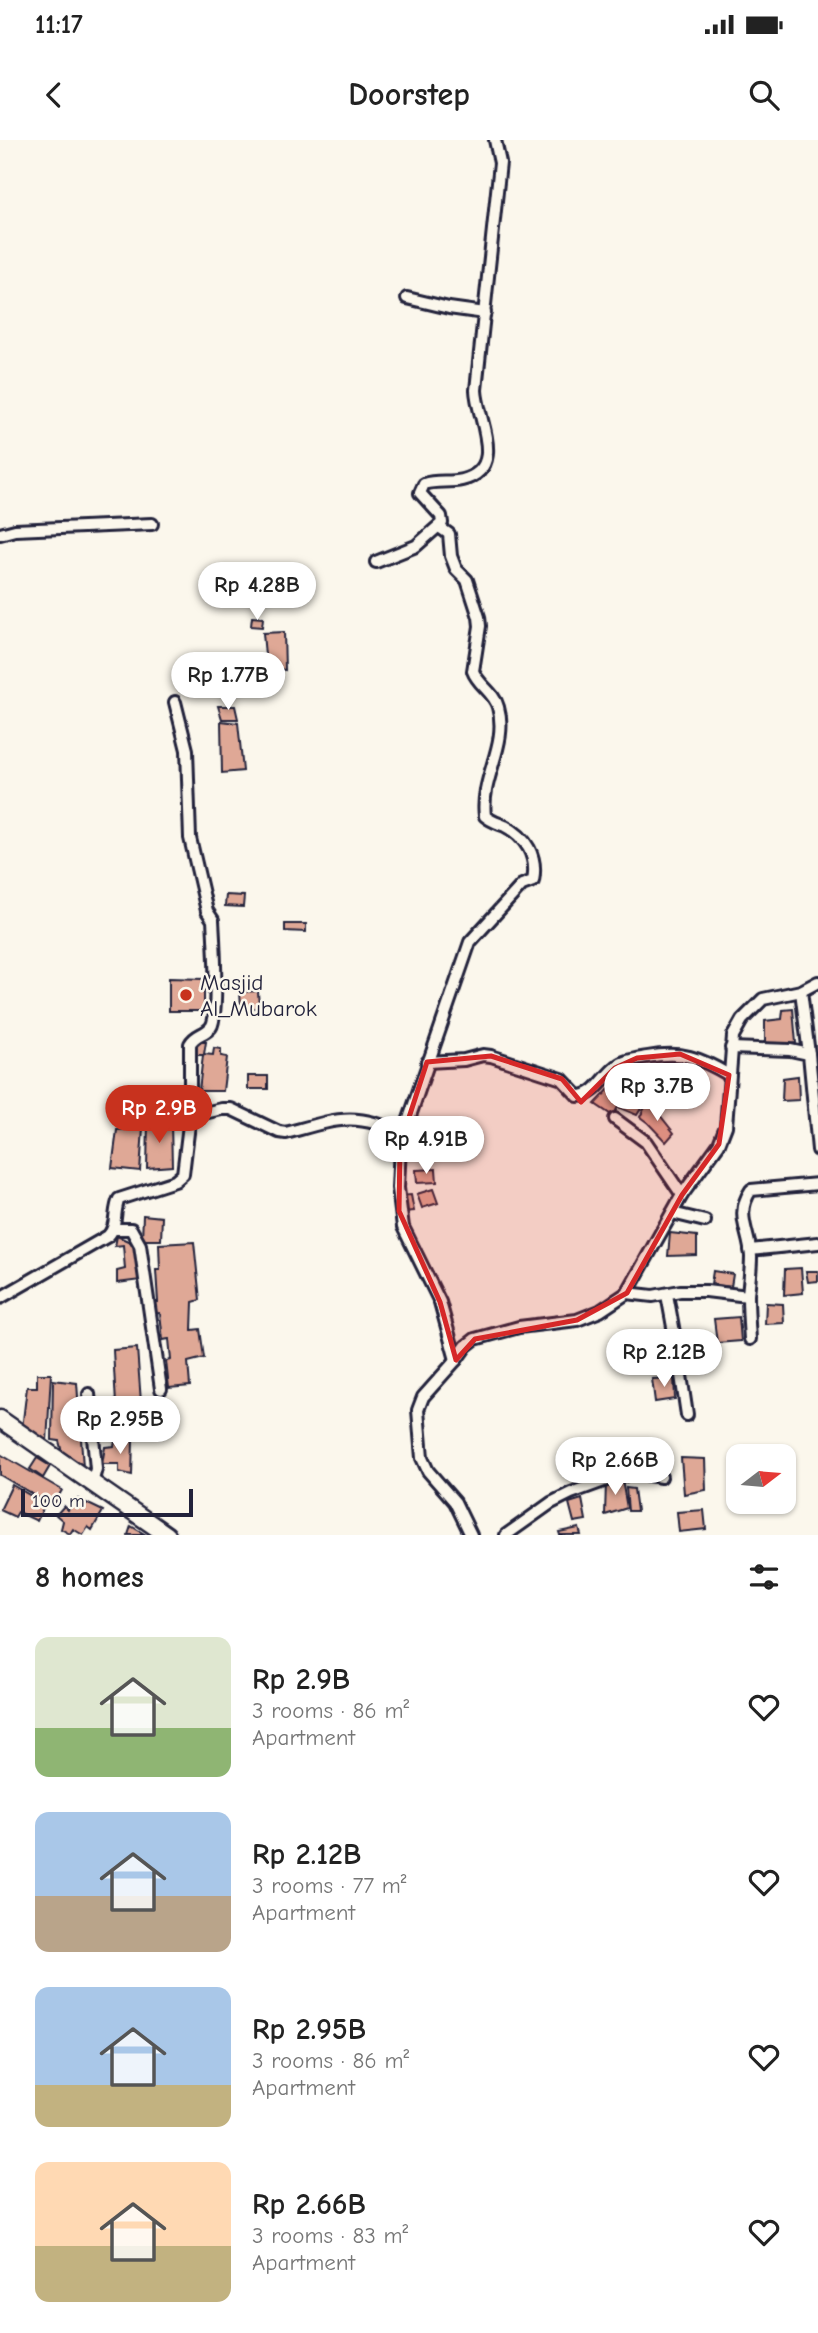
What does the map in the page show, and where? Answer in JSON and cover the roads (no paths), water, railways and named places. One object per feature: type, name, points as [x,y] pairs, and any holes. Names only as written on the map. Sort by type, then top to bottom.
[{"type":"street","points":[[376,562],[415,545],[442,523],[441,516],[420,493],[424,484],[463,480],[481,469],[487,456],[488,444],[476,390],[500,163],[495,140]]},
{"type":"street","points":[[407,298],[485,313]]},
{"type":"street","points":[[0,534],[15,530],[152,524]]},
{"type":"street","points":[[439,527],[449,534],[452,561],[467,580],[479,617],[474,675],[497,703],[500,715],[498,752],[487,776],[485,816],[520,836],[531,850],[534,874],[533,881],[522,885],[470,942],[400,1145],[398,1188],[403,1227],[440,1303],[456,1360]]},
{"type":"street","points":[[0,1298],[108,1236],[114,1229],[117,1203],[120,1199],[175,1181],[183,1174],[190,1116],[190,1044],[196,1036],[210,1028],[215,1020],[215,938],[213,920],[207,911],[190,838],[187,750],[175,702]]},
{"type":"street","points":[[471,1535],[455,1502],[424,1464],[418,1429],[420,1401],[475,1339],[519,1327],[577,1320],[600,1311],[627,1293],[682,1195],[719,1144],[726,1126],[733,1036],[758,1003],[775,995],[801,991],[818,982]]},
{"type":"street","points":[[801,991],[809,1054],[815,1070],[818,1150]]},
{"type":"street","points":[[731,1048],[790,1049],[809,1054]]},
{"type":"street","points":[[427,1062],[491,1056],[562,1079],[578,1096],[589,1095],[623,1062],[660,1055],[680,1054],[700,1059],[729,1075]]},
{"type":"street","points":[[190,1116],[231,1109],[286,1133],[334,1119],[364,1119],[381,1123],[403,1135]]},
{"type":"street","points":[[615,1119],[646,1142],[682,1195]]},
{"type":"street","points":[[750,1339],[750,1250],[743,1224],[746,1198],[751,1190],[818,1184]]},
{"type":"street","points":[[672,1213],[705,1221]]},
{"type":"street","points":[[114,1229],[131,1229],[140,1245],[161,1389]]},
{"type":"street","points":[[750,1250],[818,1243]]},
{"type":"street","points":[[627,1293],[653,1296],[706,1291],[748,1296]]},
{"type":"street","points":[[667,1295],[678,1347],[687,1415]]},
{"type":"street","points":[[89,1394],[96,1469],[92,1483]]},
{"type":"street","points":[[0,1419],[166,1535]]},
{"type":"street","points":[[506,1535],[551,1503],[571,1493],[637,1472],[661,1477]]},
{"type":"place","name":"Masjid Al_Mubarok","points":[[186,995]]}]
